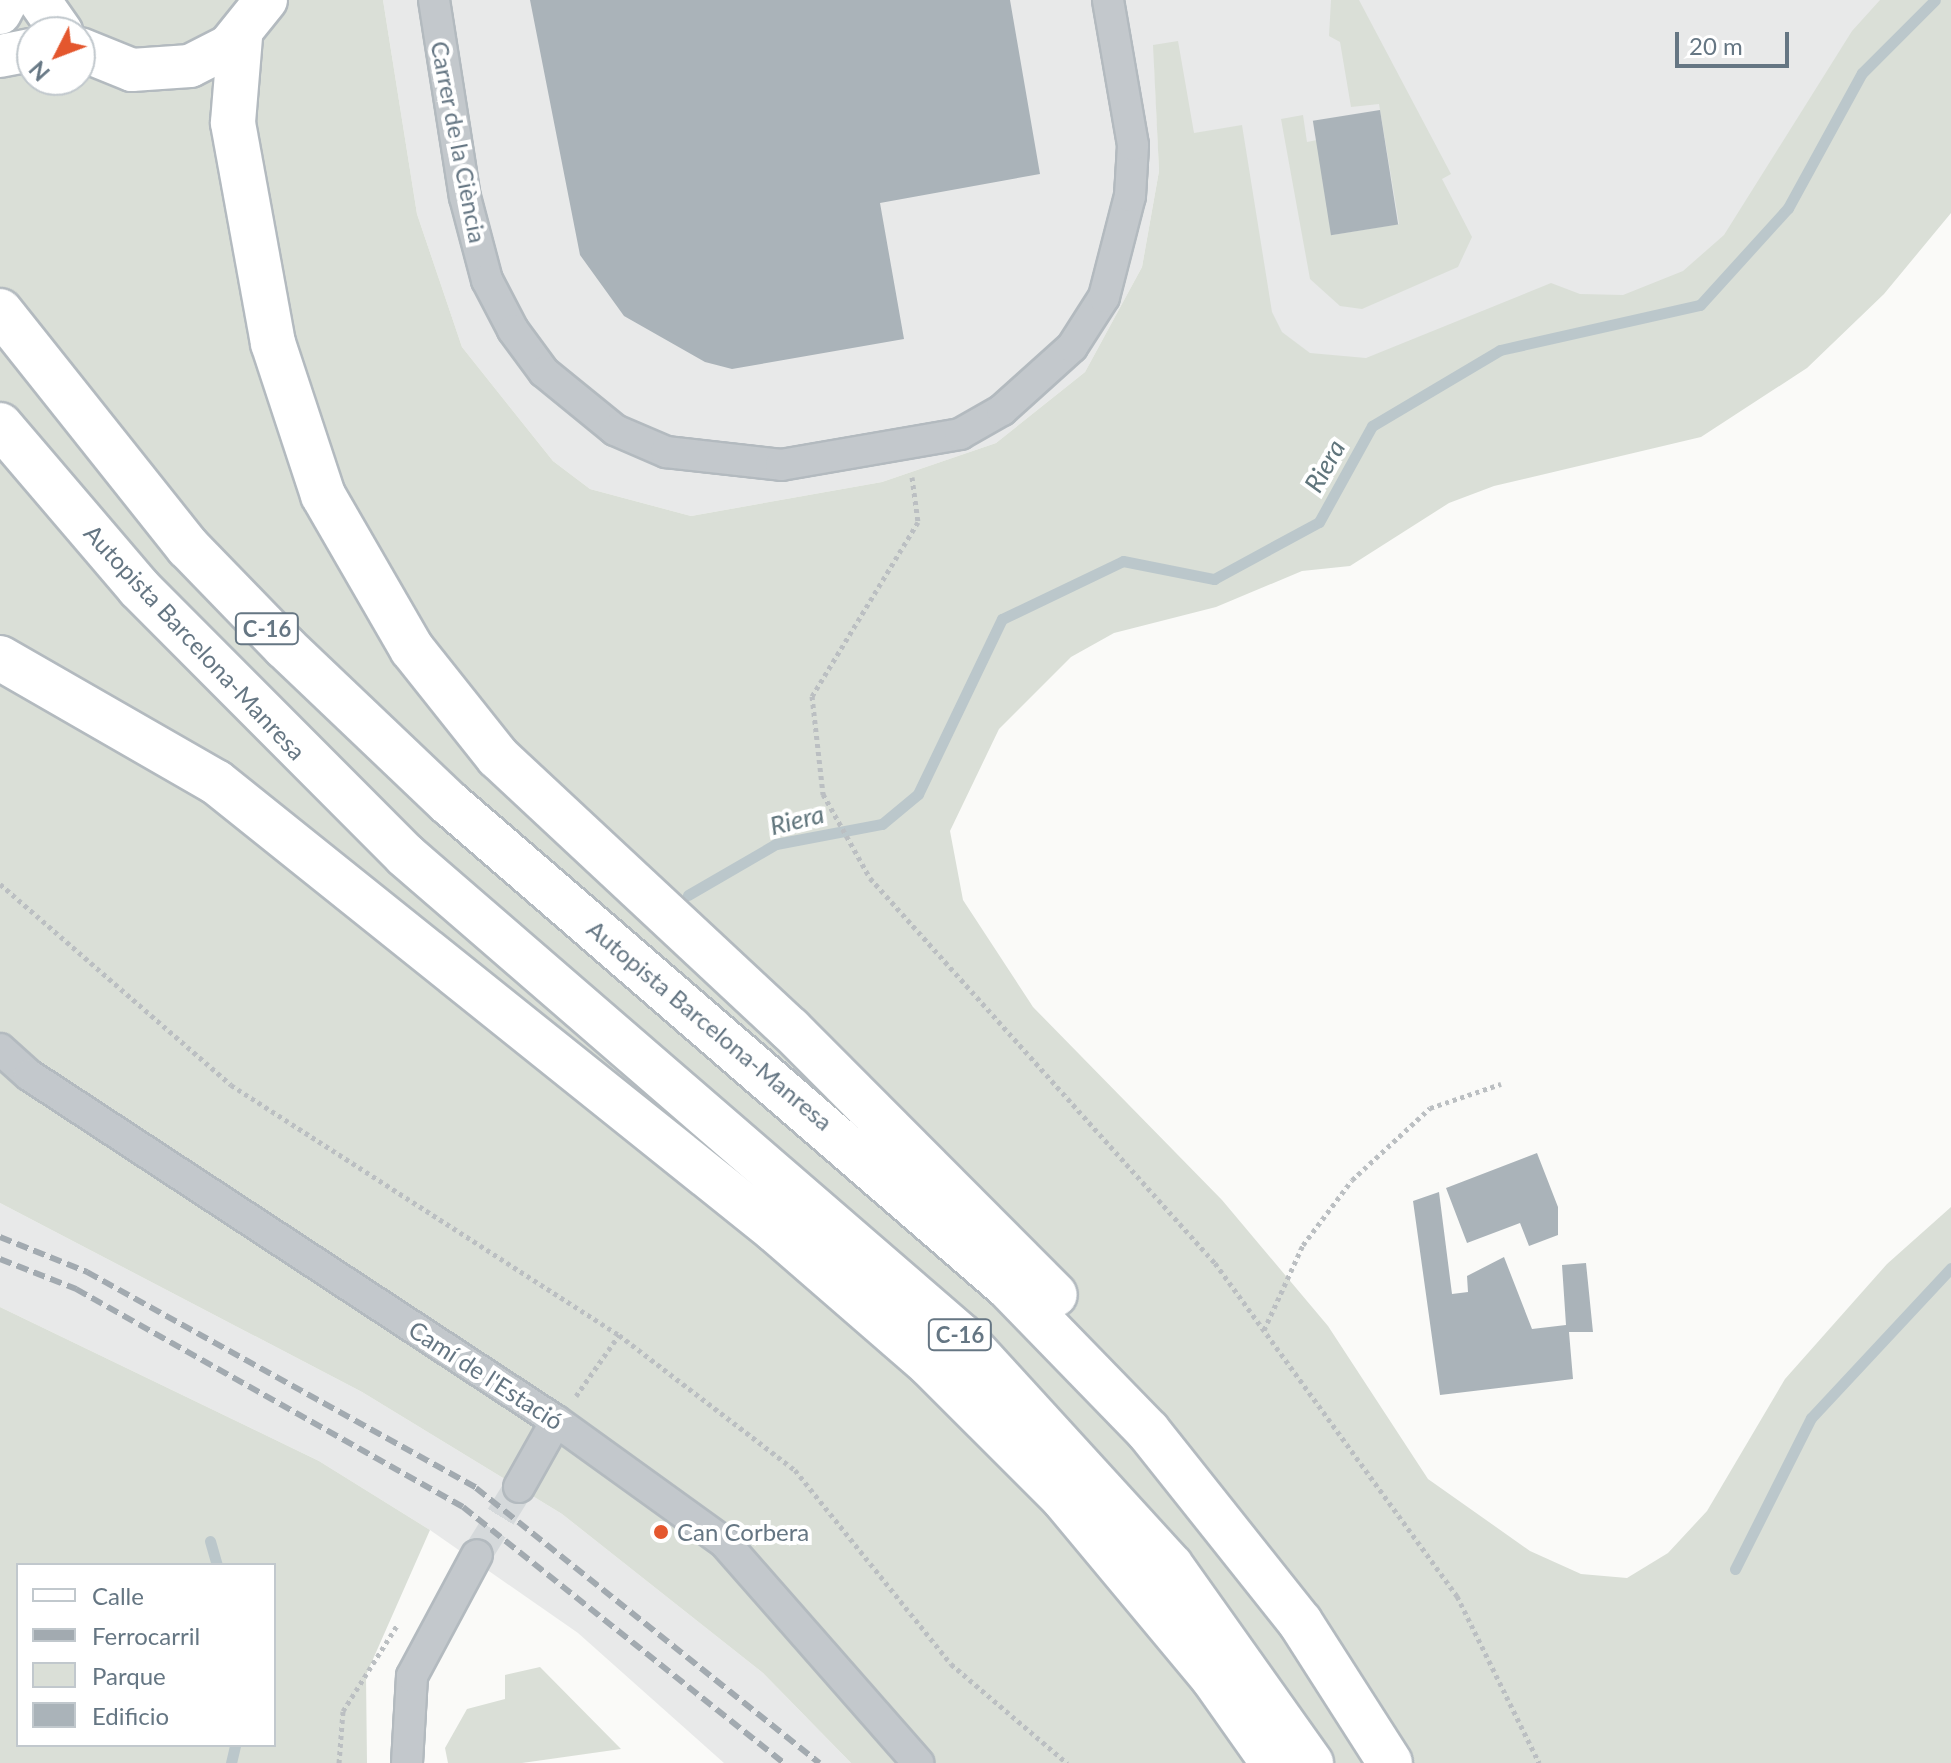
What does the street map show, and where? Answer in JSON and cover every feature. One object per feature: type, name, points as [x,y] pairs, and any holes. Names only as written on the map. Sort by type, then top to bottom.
[{"type":"highway","points":[[240,37],[233,123],[273,343],[323,495],[412,649],[498,757],[1028,1264],[1118,1369],[1225,1522]]},
{"type":"highway","name":"Autopista Barcelona-Manresa","points":[[0,311],[178,535],[285,647],[449,803],[1007,1286],[1225,1522],[1300,1622],[1390,1763]]},
{"type":"highway","name":"Autopista Barcelona-Manresa","points":[[0,425],[139,588],[405,855],[961,1336],[1171,1566],[1311,1763]]},
{"type":"highway","points":[[0,658],[216,782],[788,1241],[930,1365],[1063,1498],[1195,1655],[1273,1763]]},
{"type":"street","points":[[0,13],[7,0]]},
{"type":"street","points":[[39,0],[52,16]]},
{"type":"street","points":[[96,52],[161,72],[204,61],[240,37],[266,0]]},
{"type":"street","name":"Carrer de la Ciència","points":[[434,0],[465,197],[487,280],[544,372],[615,430],[717,463],[781,465],[908,448],[960,434],[1002,410],[1072,347],[1104,297],[1121,248],[1133,145],[1108,0]]},
{"type":"street","name":"Camí de l'Estació","points":[[0,1049],[29,1075],[556,1421],[725,1543],[918,1763]]},
{"type":"street","points":[[519,1487],[556,1421]]},
{"type":"street","points":[[407,1763],[412,1676],[477,1555]]},
{"type":"path","points":[[908,448],[918,522],[812,696],[823,794],[870,878],[1215,1263],[1457,1596],[1539,1763]]},
{"type":"path","points":[[0,884],[231,1085],[619,1335],[795,1470],[940,1653],[1067,1763]]},
{"type":"path","points":[[1264,1331],[1303,1245],[1352,1180],[1430,1108],[1501,1084]]},
{"type":"path","points":[[556,1421],[619,1335]]},
{"type":"shaded area","points":[[383,0],[1951,0],[1951,6],[1811,203],[1264,502],[1154,57],[1159,171],[1142,267],[1085,372],[996,443],[882,482],[691,516],[590,489],[553,461],[462,347],[417,214]]},
{"type":"shaded area","points":[[0,1203],[362,1392],[562,1514],[763,1673],[851,1763],[724,1763],[578,1633],[430,1530],[319,1461],[0,1307]]},
{"type":"green space","points":[[0,0],[383,0],[417,214],[462,347],[553,461],[590,489],[691,516],[882,482],[996,443],[1085,372],[1142,267],[1159,171],[1153,45],[1178,41],[1194,133],[1242,125],[1272,312],[1282,332],[1310,353],[1366,358],[1551,283],[1580,294],[1623,295],[1683,271],[1724,235],[1852,31],[1880,0],[1951,0],[1951,213],[1884,294],[1807,368],[1701,437],[1494,486],[1449,503],[1350,566],[1302,571],[1216,607],[1114,633],[1071,657],[999,729],[950,831],[963,900],[1033,1007],[1222,1200],[1328,1326],[1428,1479],[1530,1551],[1581,1574],[1627,1578],[1668,1553],[1707,1511],[1785,1379],[1887,1264],[1951,1207],[1951,1763],[851,1763],[763,1673],[562,1514],[362,1392],[0,1203]]},
{"type":"green space","points":[[1331,0],[1359,0],[1451,174],[1442,179],[1472,237],[1458,267],[1362,309],[1340,306],[1310,279],[1281,119],[1303,115],[1307,142],[1317,140],[1332,235],[1399,224],[1379,104],[1351,107],[1340,42],[1329,36]]},
{"type":"green space","points":[[0,1307],[319,1461],[430,1530],[366,1675],[367,1763],[0,1763]]},
{"type":"green space","points":[[540,1667],[621,1749],[522,1763],[448,1763],[445,1748],[467,1709],[505,1699],[505,1675]]},
{"type":"building","points":[[530,0],[1010,0],[1040,174],[880,203],[904,339],[732,369],[705,362],[624,316],[580,255]]},
{"type":"building","points":[[1380,110],[1398,225],[1331,235],[1313,121]]},
{"type":"building","points":[[1537,1153],[1558,1207],[1558,1235],[1529,1246],[1520,1223],[1467,1243],[1446,1188]]},
{"type":"building","points":[[1439,1192],[1452,1294],[1468,1292],[1467,1276],[1504,1257],[1532,1329],[1566,1325],[1562,1265],[1586,1263],[1593,1332],[1569,1332],[1573,1379],[1440,1395],[1413,1201]]},
{"type":"waterway","name":"Riera","points":[[688,895],[776,844],[882,824],[918,794],[1002,619],[1123,561],[1214,579],[1319,522],[1372,426],[1500,350],[1700,305],[1788,208],[1862,73],[1935,0]]},
{"type":"waterway","points":[[1735,1569],[1811,1418],[1951,1268]]},
{"type":"waterway","points":[[210,1541],[216,1563]]},
{"type":"waterway","points":[[231,1763],[235,1747]]},
{"type":"tunnel","points":[[477,1555],[519,1487]]},
{"type":"railway","points":[[0,1237],[87,1272],[476,1488],[819,1763]]},
{"type":"railway","points":[[0,1259],[76,1289],[463,1507],[784,1763]]},
{"type":"place","name":"Can Corbera","points":[[661,1532]]}]
